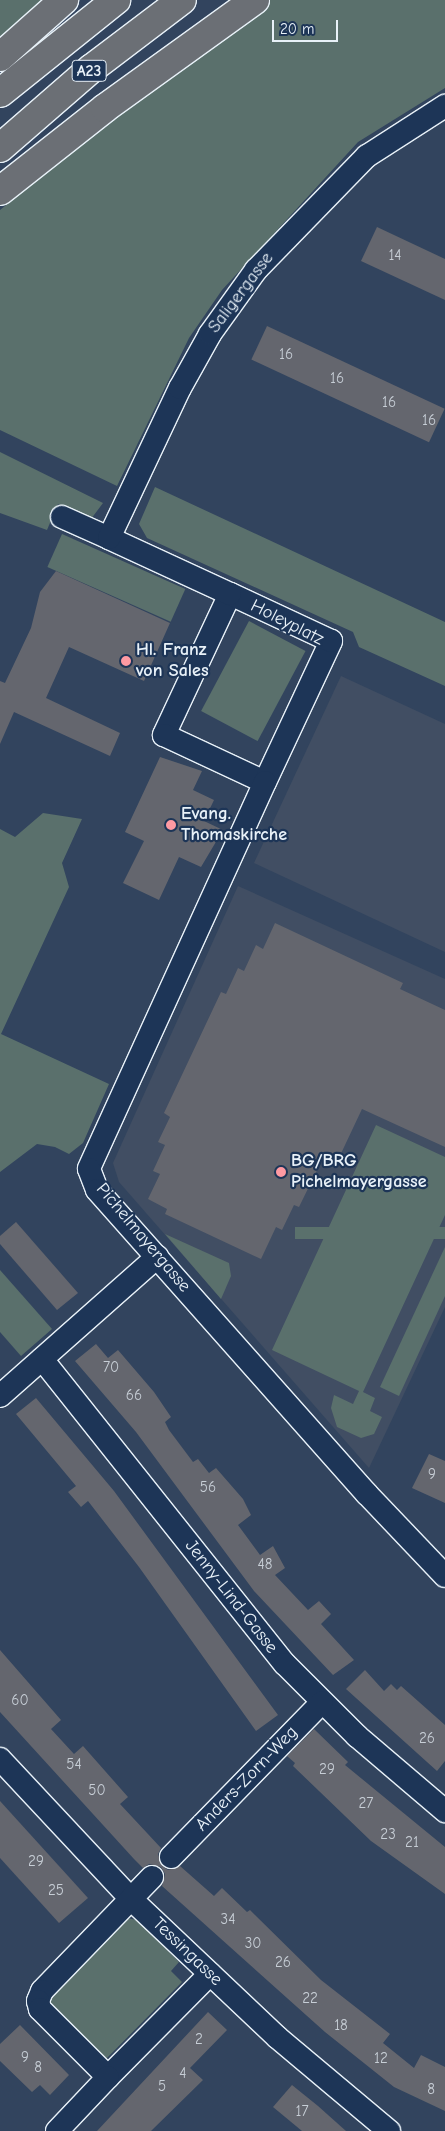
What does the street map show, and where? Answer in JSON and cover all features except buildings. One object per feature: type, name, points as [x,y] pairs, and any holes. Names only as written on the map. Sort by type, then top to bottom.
[{"type":"highway","points":[[0,57],[64,0]]},
{"type":"highway","name":"A23","points":[[0,93],[116,0]]},
{"type":"highway","name":"A23","points":[[0,148],[91,69],[182,0]]},
{"type":"highway","points":[[0,192],[105,108],[255,0]]},
{"type":"street","name":"Saligergasse","points":[[109,538],[180,388],[210,334],[256,270],[367,156],[445,106]]},
{"type":"street","points":[[62,517],[230,594]]},
{"type":"street","name":"Holeyplatz","points":[[230,594],[330,641],[265,782],[164,735],[230,594]]},
{"type":"street","name":"Pichelmayergasse","points":[[265,782],[89,1169],[97,1190],[367,1494],[445,1576]]},
{"type":"street","points":[[0,1396],[157,1257]]},
{"type":"street","name":"Jenny-Lind-Gasse","points":[[42,1359],[128,1462],[244,1617],[322,1702],[445,1811]]},
{"type":"street","name":"Anders-Zorn-Weg","points":[[171,1857],[322,1702]]},
{"type":"street","name":"Tessingasse","points":[[0,1759],[131,1899],[278,2038],[389,2131]]},
{"type":"street","points":[[108,2076],[43,2012],[38,1998],[152,1877]]},
{"type":"street","points":[[57,2131],[108,2076],[210,1974]]},
{"type":"shaded area","points":[[341,676],[445,724],[445,952],[254,863]]},
{"type":"shaded area","name":"BG/BRG Pichelmayergasse","points":[[238,886],[445,979],[445,1307],[369,1468],[119,1182],[113,1163]]},
{"type":"green space","points":[[0,0],[41,0],[0,39]]},
{"type":"green space","points":[[270,0],[445,0],[445,88],[358,142],[222,290],[189,338],[117,486],[0,430],[0,210],[146,92]]},
{"type":"green space","points":[[0,452],[103,503],[91,519],[58,504],[47,530],[0,513]]},
{"type":"green space","points":[[155,487],[445,622],[445,686],[359,647],[353,632],[147,538],[139,524]]},
{"type":"green space","points":[[62,534],[185,589],[171,622],[47,567]]},
{"type":"green space","points":[[249,621],[306,651],[258,741],[201,711]]},
{"type":"green space","points":[[43,813],[82,819],[62,863],[69,887],[1,1034],[109,1084],[83,1143],[69,1154],[55,1147],[37,1144],[0,1172],[0,829],[15,837]]},
{"type":"green space","points":[[376,1125],[445,1157],[445,1215],[363,1392],[375,1398],[370,1411],[382,1417],[374,1434],[361,1438],[337,1427],[331,1408],[334,1395],[353,1404],[359,1391],[272,1350]]},
{"type":"green space","points":[[295,1227],[445,1227],[445,1239],[295,1239]]},
{"type":"green space","points":[[165,1234],[229,1263],[231,1276],[221,1299]]},
{"type":"green space","points":[[445,1247],[445,1296],[399,1396],[380,1387]]},
{"type":"green space","points":[[0,1270],[52,1329],[21,1356],[0,1332]]},
{"type":"green space","points":[[126,1918],[138,1920],[179,1962],[171,1971],[182,1982],[107,2058],[100,2056],[48,2005],[51,1992]]},
{"type":"place","name":"Hl. Franz von Sales","points":[[126,661]]},
{"type":"place","name":"Evang. Thomaskirche","points":[[171,825]]},
{"type":"place","name":"BG/BRG Pichelmayergasse","points":[[281,1172]]}]
